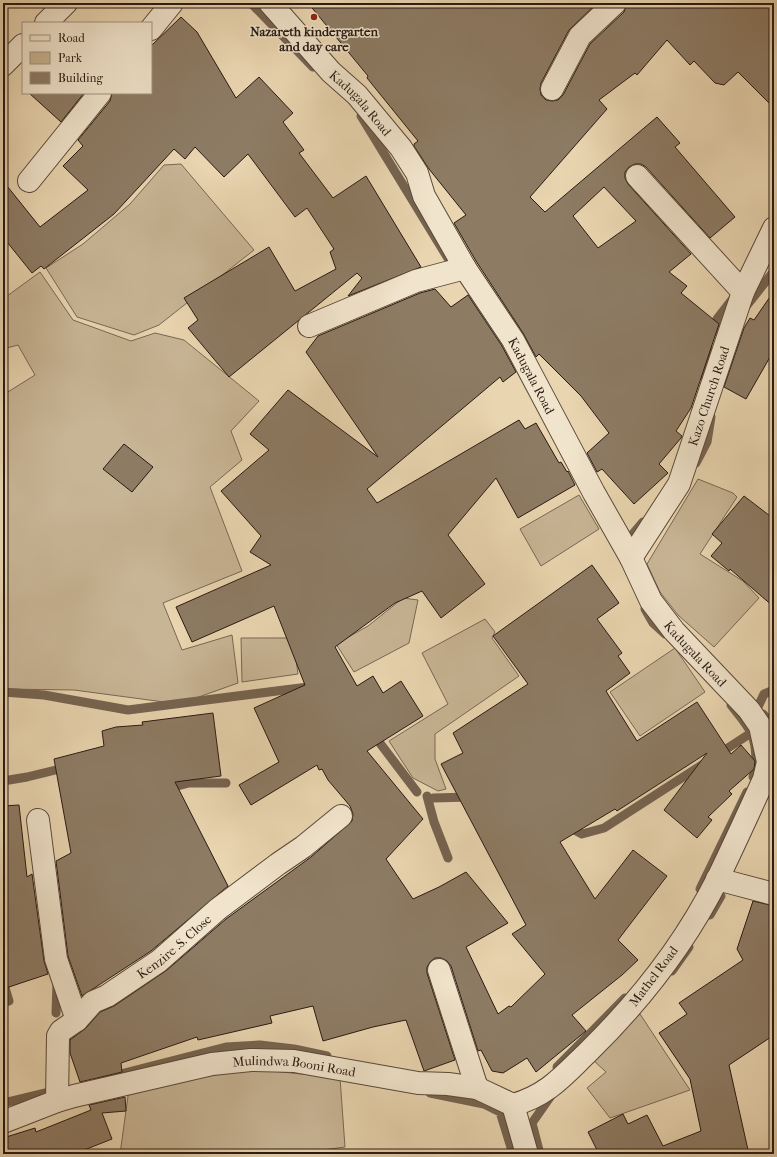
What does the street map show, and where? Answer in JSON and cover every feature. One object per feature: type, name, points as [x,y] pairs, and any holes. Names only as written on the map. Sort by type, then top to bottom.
[{"type":"street","points":[[47,22],[66,3]]},
{"type":"street","points":[[152,28],[172,3]]},
{"type":"street","name":"Kadugala Road","points":[[270,3],[331,72],[357,95],[401,148],[417,173],[424,196],[465,268],[513,340],[558,427],[631,558],[651,601],[669,625],[749,710],[760,726],[768,762]]},
{"type":"street","points":[[552,89],[580,36],[615,3]]},
{"type":"street","points":[[3,65],[22,46]]},
{"type":"street","points":[[29,181],[99,94]]},
{"type":"street","points":[[637,176],[743,292]]},
{"type":"street","name":"Kazo Church Road","points":[[631,558],[679,484],[743,292],[774,228]]},
{"type":"street","points":[[309,326],[416,281],[465,268]]},
{"type":"street","name":"Mathel Road","points":[[513,1105],[532,1100],[555,1084],[617,1024],[664,965],[694,920],[717,879],[764,779],[768,762]]},
{"type":"street","name":"Kenzire .S. Close","points":[[66,1099],[58,1036],[62,1031],[77,1020],[93,1002],[107,996],[160,961],[218,909],[303,847],[341,816]]},
{"type":"street","points":[[38,820],[56,959],[77,1020]]},
{"type":"street","points":[[717,879],[774,894]]},
{"type":"street","points":[[439,970],[477,1088]]},
{"type":"street","name":"Mulindwa Booni Road","points":[[3,1122],[66,1099],[212,1064],[251,1060],[294,1061],[418,1083],[448,1084],[477,1088],[513,1105]]},
{"type":"street","points":[[513,1105],[527,1154]]},
{"type":"green space","points":[[181,164],[254,250],[159,325],[134,335],[77,317],[46,268],[83,244],[130,204],[164,165]]},
{"type":"green space","points":[[40,272],[73,320],[131,341],[155,333],[184,340],[259,401],[231,431],[242,460],[210,487],[242,571],[163,603],[182,650],[232,635],[238,683],[179,704],[74,690],[3,689],[3,395],[35,375],[18,345],[3,349],[3,299]]},
{"type":"green space","points":[[698,479],[733,493],[737,497],[700,554],[743,581],[759,598],[714,647],[678,615],[660,592],[647,564]]},
{"type":"green space","points":[[579,495],[599,529],[541,566],[520,529]]},
{"type":"green space","points":[[403,598],[418,600],[409,643],[354,672],[336,644],[368,626]]},
{"type":"green space","points":[[485,619],[495,632],[492,638],[519,676],[435,734],[435,759],[446,789],[438,791],[413,778],[389,741],[448,704],[422,653]]},
{"type":"green space","points":[[241,638],[293,638],[298,674],[242,682]]},
{"type":"green space","points":[[675,648],[705,692],[640,736],[610,692]]},
{"type":"green space","points":[[640,1014],[690,1090],[610,1118],[587,1088],[606,1072],[592,1059]]},
{"type":"green space","points":[[253,1069],[340,1078],[345,1147],[294,1154],[120,1154],[129,1089]]},
{"type":"building","points":[[308,3],[597,3],[569,30],[541,83],[541,95],[546,100],[552,101],[558,100],[563,95],[590,44],[624,12],[627,3],[774,3],[774,108],[738,72],[724,85],[715,83],[694,61],[690,65],[667,40],[637,75],[635,73],[599,100],[607,109],[530,197],[545,212],[657,117],[680,143],[675,147],[735,217],[710,238],[646,167],[641,164],[635,164],[629,167],[625,172],[625,178],[628,184],[691,254],[669,272],[687,286],[681,293],[719,324],[691,408],[676,431],[682,436],[659,464],[668,473],[634,504],[602,469],[597,472],[587,453],[609,433],[581,396],[539,354],[536,357],[523,333],[476,261],[454,223],[466,215],[429,169],[414,146],[414,144],[418,141],[367,78],[368,76]],"holes":[[[604,187],[636,221],[598,248],[573,216]]]},
{"type":"building","points":[[181,17],[197,32],[236,98],[259,77],[293,113],[283,122],[304,150],[299,153],[333,198],[366,176],[421,267],[348,296],[362,278],[357,273],[229,377],[188,328],[198,320],[184,298],[269,247],[295,291],[336,269],[330,252],[334,249],[307,208],[295,217],[248,154],[224,177],[195,147],[185,159],[174,149],[114,214],[44,269],[41,266],[32,273],[3,237],[3,181],[40,227],[88,190],[63,166],[83,146],[78,140],[110,101],[112,94],[152,94],[152,45]]},
{"type":"building","points":[[30,94],[83,94],[61,122]]},
{"type":"building","points":[[435,289],[451,307],[468,295],[502,346],[516,372],[503,382],[500,377],[367,489],[377,503],[519,420],[525,429],[536,423],[559,463],[561,462],[567,472],[568,471],[575,485],[518,518],[496,478],[448,535],[485,584],[441,618],[422,591],[395,603],[335,647],[357,686],[373,676],[383,693],[401,681],[423,716],[367,751],[423,819],[386,859],[413,899],[466,872],[508,923],[466,947],[498,1014],[509,1006],[511,1007],[545,974],[512,934],[526,925],[441,764],[463,753],[453,733],[528,684],[493,636],[592,565],[619,603],[597,619],[622,653],[618,656],[630,673],[606,691],[637,741],[697,702],[731,754],[741,745],[755,761],[754,769],[729,791],[732,794],[708,817],[712,820],[697,838],[664,810],[707,753],[617,811],[615,809],[560,842],[595,899],[633,850],[667,876],[618,940],[638,960],[622,975],[572,1015],[586,1031],[536,1072],[527,1058],[503,1073],[492,1071],[481,1050],[478,1051],[451,966],[447,961],[441,958],[435,958],[427,967],[427,973],[455,1060],[424,1071],[406,1020],[373,1027],[323,1041],[313,1006],[270,1016],[272,1023],[198,1040],[197,1037],[121,1063],[122,1072],[80,1082],[70,1053],[70,1040],[86,1028],[100,1012],[114,1006],[167,970],[226,919],[311,857],[352,821],[353,814],[350,806],[328,780],[322,769],[319,770],[317,765],[251,805],[239,785],[279,762],[254,708],[305,685],[274,606],[192,642],[176,607],[271,565],[250,552],[261,536],[221,491],[269,450],[250,434],[288,390],[378,457],[306,352],[318,336],[420,293]]},
{"type":"building","points":[[774,291],[774,350],[746,399],[724,387],[744,328],[750,318],[754,320]]},
{"type":"building","points":[[124,444],[153,467],[132,492],[103,469]]},
{"type":"building","points":[[744,496],[774,519],[774,607],[730,569],[729,571],[711,556],[722,543],[712,534]]},
{"type":"building","points":[[213,713],[221,776],[175,782],[228,886],[151,951],[82,996],[68,956],[56,861],[71,853],[54,759],[104,746],[102,731],[116,727],[143,725],[142,722]]},
{"type":"building","points":[[19,805],[27,877],[32,874],[44,961],[48,974],[3,989],[3,806]]},
{"type":"building","points":[[753,901],[774,906],[774,1035],[729,1065],[748,1150],[731,1154],[599,1154],[588,1132],[623,1114],[628,1124],[647,1115],[663,1146],[701,1131],[690,1079],[659,1033],[687,1014],[679,1003],[743,960],[737,949]]},
{"type":"building","points":[[125,1097],[126,1111],[102,1113],[112,1139],[74,1154],[3,1154],[3,1138],[35,1128],[36,1132],[91,1110],[89,1105]]},
{"type":"waterway","points":[[251,3],[313,67]]},
{"type":"waterway","points":[[361,116],[449,260]]},
{"type":"waterway","points":[[744,309],[774,271]]},
{"type":"waterway","points":[[712,333],[717,319],[734,297]]},
{"type":"waterway","points":[[705,377],[708,348]]},
{"type":"waterway","points":[[696,463],[707,442],[711,417]]},
{"type":"waterway","points":[[627,541],[643,522]]},
{"type":"waterway","points":[[645,609],[653,623],[665,634]]},
{"type":"waterway","points":[[3,692],[44,695],[128,710],[308,687]]},
{"type":"waterway","points":[[757,709],[764,694],[774,690]]},
{"type":"waterway","points":[[731,705],[747,726],[753,738],[756,755],[753,777]]},
{"type":"waterway","points":[[763,714],[774,726]]},
{"type":"waterway","points":[[717,755],[751,733]]},
{"type":"waterway","points":[[373,734],[417,792]]},
{"type":"waterway","points":[[567,826],[582,834],[604,828],[705,763]]},
{"type":"waterway","points":[[3,781],[68,767]]},
{"type":"waterway","points":[[166,789],[189,783],[226,783]]},
{"type":"waterway","points":[[700,889],[747,792]]},
{"type":"waterway","points":[[427,796],[434,822],[448,858]]},
{"type":"waterway","points":[[433,798],[470,797]]},
{"type":"waterway","points":[[710,915],[721,896]]},
{"type":"waterway","points":[[672,971],[689,947]]},
{"type":"waterway","points":[[3,981],[9,1001],[3,1002]]},
{"type":"waterway","points":[[56,1013],[57,984]]},
{"type":"waterway","points":[[557,1067],[625,998]]},
{"type":"waterway","points":[[101,1079],[226,1047],[260,1045],[294,1049],[327,1056]]},
{"type":"waterway","points":[[3,1103],[57,1090]]},
{"type":"waterway","points":[[430,1093],[484,1104],[500,1112],[513,1154]]},
{"type":"waterway","points":[[540,1154],[532,1123],[553,1093]]},
{"type":"place","name":"Nazareth kindergarten and day care","points":[[314,17]]}]
